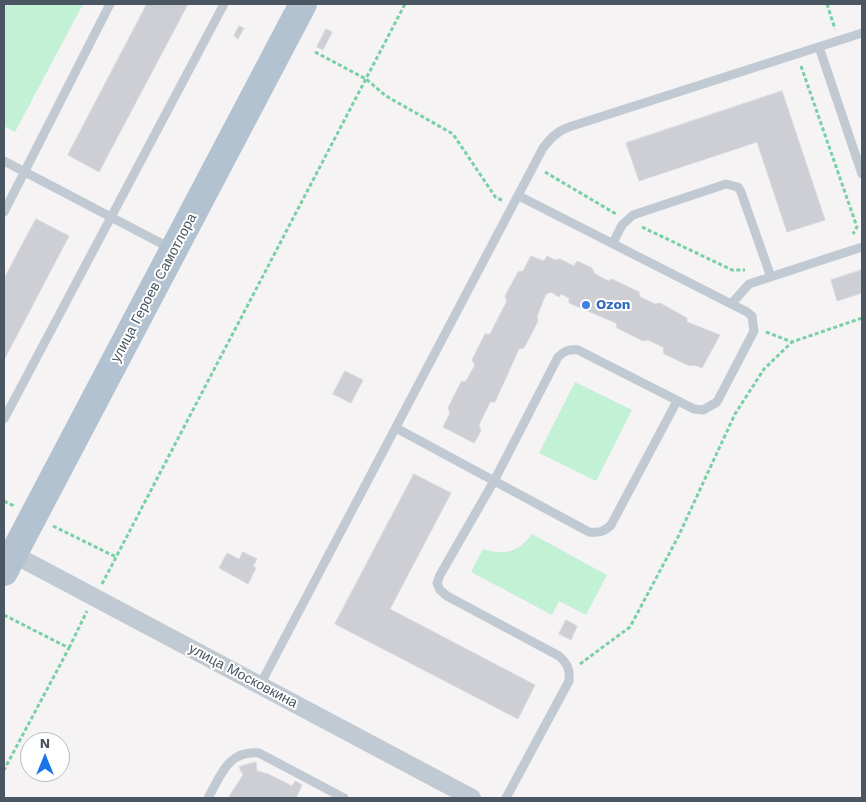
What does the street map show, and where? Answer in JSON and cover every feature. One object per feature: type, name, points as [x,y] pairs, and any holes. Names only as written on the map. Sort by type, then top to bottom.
[{"type":"main road","name":"улица Героев Самотлора","points":[[9,563],[303,4]]},
{"type":"street","name":"улица Московкина","points":[[9,563],[95,597],[472,798]]},
{"type":"lane","points":[[4,212],[110,4]]},
{"type":"lane","points":[[4,419],[224,4]]},
{"type":"lane","points":[[260,685],[543,148],[559,131],[862,33]]},
{"type":"lane","points":[[819,46],[862,174]]},
{"type":"lane","points":[[4,161],[174,250]]},
{"type":"lane","points":[[613,244],[632,215],[726,184],[733,185],[741,192],[771,277]]},
{"type":"lane","points":[[506,798],[569,681],[570,672],[566,662],[559,656],[448,596],[440,590],[437,583],[494,481],[562,352],[578,350],[694,409],[703,410],[717,402],[754,332],[752,316],[732,303],[519,196]]},
{"type":"lane","points":[[732,303],[744,287],[862,247]]},
{"type":"lane","points":[[396,428],[589,532],[606,530],[611,525],[678,401]]},
{"type":"lane","points":[[208,798],[226,767],[235,757],[247,752],[259,753],[344,798]]},
{"type":"path","points":[[4,770],[405,4]]},
{"type":"path","points":[[827,4],[838,40]]},
{"type":"path","points":[[315,52],[366,79],[386,96],[453,134],[496,198],[513,207]]},
{"type":"path","points":[[799,62],[857,227],[855,234],[846,237]]},
{"type":"path","points":[[548,166],[544,173],[627,220],[732,270],[743,271],[766,264]]},
{"type":"path","points":[[570,672],[630,627],[678,537],[736,414],[764,369],[792,342],[862,318]]},
{"type":"path","points":[[754,327],[792,342]]},
{"type":"path","points":[[4,501],[116,556]]},
{"type":"path","points":[[4,615],[68,648]]},
{"type":"green space","points":[[4,4],[83,4],[15,132],[4,126]]},
{"type":"green space","points":[[575,382],[632,410],[596,481],[539,453]]},
{"type":"green space","points":[[532,534],[607,575],[586,615],[559,601],[552,615],[471,572],[483,549],[498,552],[510,551],[522,545]]},
{"type":"building","points":[[147,4],[188,4],[99,172],[68,155]]},
{"type":"building","points":[[239,26],[244,28],[238,39],[234,36]]},
{"type":"building","points":[[326,29],[332,32],[323,50],[317,47]]},
{"type":"building","points":[[782,91],[825,220],[787,232],[757,142],[639,181],[626,143]]},
{"type":"building","points":[[36,219],[69,236],[4,360],[4,279]]},
{"type":"building","points":[[531,256],[544,261],[547,256],[555,260],[560,259],[574,266],[577,261],[592,268],[594,273],[608,281],[612,279],[639,292],[640,297],[655,304],[660,303],[687,318],[687,322],[720,335],[702,368],[694,365],[690,366],[664,354],[663,347],[648,340],[643,341],[617,328],[616,323],[569,303],[569,298],[561,294],[559,297],[551,292],[546,294],[537,316],[538,321],[524,348],[519,349],[495,402],[490,402],[479,425],[481,431],[474,443],[443,427],[450,413],[448,408],[461,382],[466,381],[475,365],[472,360],[485,334],[490,334],[507,301],[505,296],[518,272],[523,271]]},
{"type":"building","points":[[862,270],[862,293],[837,301],[831,280]]},
{"type":"building","points":[[345,371],[363,380],[351,403],[333,394]]},
{"type":"building","points":[[414,474],[451,493],[390,609],[535,685],[518,719],[335,624]]},
{"type":"building","points":[[243,552],[257,559],[253,566],[256,568],[248,584],[219,568],[227,553],[239,559]]},
{"type":"building","points":[[566,620],[577,626],[571,640],[559,634]]},
{"type":"building","points":[[256,762],[257,771],[268,774],[292,786],[295,781],[302,785],[296,798],[228,798],[243,775],[239,767]]},
{"type":"place","name":"Ozon","points":[[586,305]]}]
